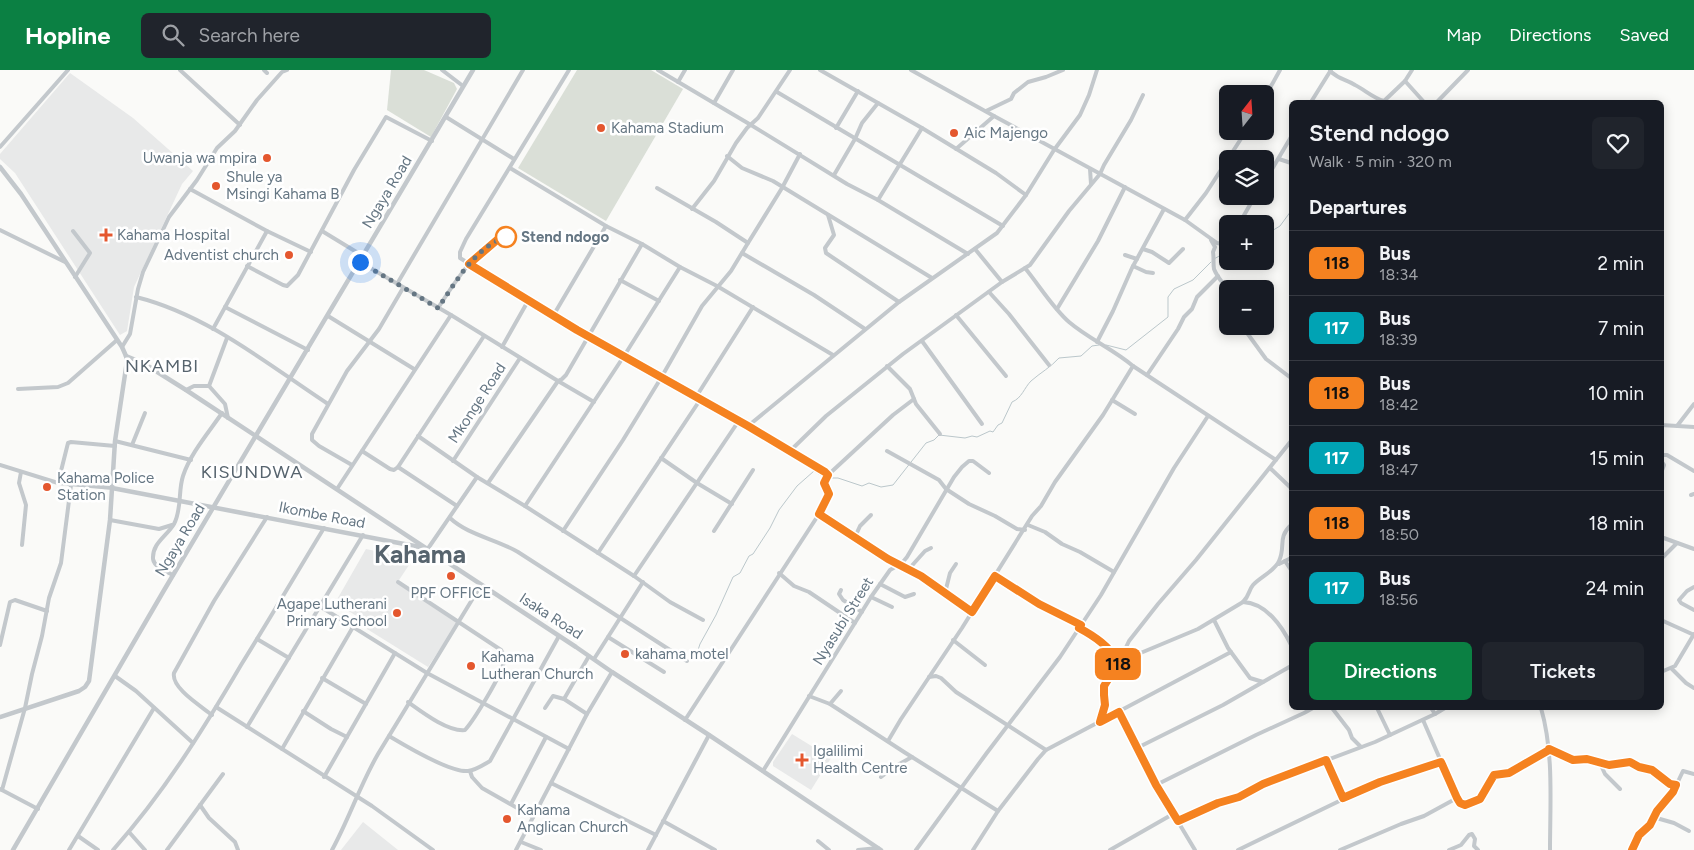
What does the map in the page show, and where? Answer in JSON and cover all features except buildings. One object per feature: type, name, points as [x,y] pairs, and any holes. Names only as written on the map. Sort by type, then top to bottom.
[{"type":"street","points":[[0,147],[68,70]]},
{"type":"street","points":[[180,70],[240,125]]},
{"type":"street","points":[[122,347],[130,334],[136,297],[143,272],[175,207],[202,173],[217,148],[231,136],[257,100],[282,72],[287,70]]},
{"type":"street","points":[[442,70],[463,86]]},
{"type":"street","name":"Ngaya Road","points":[[13,850],[473,70]]},
{"type":"street","points":[[398,284],[523,70]]},
{"type":"street","points":[[569,70],[463,245],[460,258],[553,316],[748,426],[828,475]]},
{"type":"street","points":[[658,70],[968,254]]},
{"type":"street","points":[[678,82],[686,70]]},
{"type":"street","points":[[714,103],[733,70]]},
{"type":"street","points":[[692,209],[714,181],[727,156],[747,128],[758,118],[777,92],[790,70]]},
{"type":"street","points":[[820,70],[922,128],[996,173],[1026,195]]},
{"type":"street","points":[[911,70],[1054,150],[1185,220],[1219,243]]},
{"type":"street","points":[[985,112],[1012,98],[1014,93],[1028,82],[1063,70]]},
{"type":"street","points":[[748,426],[899,302],[997,234],[1026,195],[1054,150],[1084,108],[1097,70]]},
{"type":"street","points":[[1272,85],[1280,70]]},
{"type":"street","points":[[1312,100],[1331,71],[1340,79],[1355,84],[1382,100],[1387,100],[1406,81],[1412,70]]},
{"type":"street","points":[[1438,100],[1468,70]]},
{"type":"street","points":[[1406,81],[1422,100]]},
{"type":"street","points":[[836,128],[858,91]]},
{"type":"street","points":[[777,92],[1003,226]]},
{"type":"street","points":[[790,451],[826,416],[887,366],[1002,282],[1025,268],[1036,257],[1069,211],[1100,174],[1143,95]]},
{"type":"street","points":[[834,175],[862,123],[878,103]]},
{"type":"street","points":[[956,149],[994,116]]},
{"type":"street","points":[[247,266],[287,286],[298,275],[354,170],[386,117],[432,141]]},
{"type":"street","points":[[446,117],[514,158]]},
{"type":"street","points":[[878,200],[922,128]]},
{"type":"street","points":[[1185,220],[1206,193],[1240,140]]},
{"type":"street","points":[[1274,167],[1289,141]]},
{"type":"street","points":[[563,531],[623,440],[702,306],[731,271],[748,244],[800,154]]},
{"type":"street","points":[[727,156],[742,168],[764,177],[932,278]]},
{"type":"street","points":[[1279,159],[1289,162]]},
{"type":"street","points":[[0,168],[21,194],[122,347],[126,356],[115,444],[110,520],[89,681],[80,690],[0,717]]},
{"type":"street","points":[[510,168],[606,226],[717,286],[833,355]]},
{"type":"street","points":[[1090,169],[1091,185]]},
{"type":"street","points":[[1057,309],[1098,241],[1125,187]]},
{"type":"street","points":[[190,188],[267,231],[311,252]]},
{"type":"street","points":[[656,188],[737,235],[748,244]]},
{"type":"street","points":[[1096,342],[1164,209]]},
{"type":"street","points":[[828,215],[834,235],[825,248],[826,253],[899,302]]},
{"type":"street","points":[[553,316],[606,226]]},
{"type":"street","points":[[0,230],[66,262]]},
{"type":"street","points":[[73,231],[90,253],[75,277]]},
{"type":"street","points":[[213,329],[267,231]]},
{"type":"street","points":[[322,231],[363,256]]},
{"type":"street","points":[[438,308],[469,264],[497,240],[506,237]]},
{"type":"street","points":[[1210,238],[1215,247],[1213,252],[1215,258],[1214,267],[1221,280]]},
{"type":"street","points":[[488,483],[558,380],[566,375],[642,244]]},
{"type":"street","points":[[975,249],[1002,282]]},
{"type":"street","points":[[1143,249],[1152,252],[1169,263],[1183,249]]},
{"type":"street","points":[[742,253],[814,294],[865,329]]},
{"type":"street","points":[[1125,255],[1137,260]]},
{"type":"street","points":[[360,262],[594,402]]},
{"type":"street","points":[[1134,266],[1153,273]]},
{"type":"street","points":[[525,506],[680,267]]},
{"type":"street","points":[[1025,268],[1057,309],[1070,322],[1096,342],[1276,460]]},
{"type":"street","points":[[1147,375],[1184,317],[1192,308],[1197,297],[1218,276]]},
{"type":"street","points":[[620,280],[659,300]]},
{"type":"street","points":[[352,465],[312,440],[313,431],[347,371],[379,329],[403,288]]},
{"type":"street","points":[[989,292],[1049,365]]},
{"type":"street","points":[[136,297],[157,302],[213,329],[291,378],[328,404]]},
{"type":"street","points":[[502,347],[528,301]]},
{"type":"street","points":[[225,307],[308,350]]},
{"type":"street","points":[[598,553],[661,458],[753,307]]},
{"type":"street","points":[[337,489],[451,315]]},
{"type":"street","points":[[956,315],[1006,376]]},
{"type":"street","points":[[328,316],[414,369]]},
{"type":"street","points":[[1249,335],[1266,359],[1289,376]]},
{"type":"street","points":[[362,451],[390,470],[398,467],[484,336]]},
{"type":"street","points":[[209,386],[227,338]]},
{"type":"street","points":[[18,389],[52,388],[68,383],[117,340]]},
{"type":"street","points":[[922,341],[982,424]]},
{"type":"street","name":"Isaka Road","points":[[126,356],[142,363],[186,390],[612,672],[709,734],[879,849]]},
{"type":"street","name":"Mkonge Road","points":[[453,461],[520,358]]},
{"type":"street","points":[[887,366],[910,389],[914,399],[940,434]]},
{"type":"street","points":[[888,741],[1055,482],[1112,400],[1133,366]]},
{"type":"street","points":[[186,390],[200,384],[209,386],[225,404],[228,418]]},
{"type":"street","points":[[685,720],[819,514],[829,494],[824,483],[828,475],[893,415],[914,399]]},
{"type":"street","points":[[1112,400],[1135,414]]},
{"type":"street","points":[[1677,426],[1694,404]]},
{"type":"street","points":[[132,445],[145,413]]},
{"type":"street","points":[[174,575],[156,565],[154,562],[154,552],[158,543],[173,525],[179,512],[178,501],[184,474],[191,460],[222,414]]},
{"type":"street","points":[[916,850],[1060,657],[1101,595],[1174,468],[1208,416]]},
{"type":"street","points":[[634,576],[738,422]]},
{"type":"street","points":[[1664,425],[1694,427]]},
{"type":"street","points":[[418,436],[477,477],[634,576],[670,602],[704,620]]},
{"type":"street","points":[[58,483],[68,444],[71,442],[132,445],[191,460]]},
{"type":"street","points":[[1100,722],[1105,705],[1104,686],[1129,641],[1289,444]]},
{"type":"street","points":[[887,451],[935,477],[942,482],[946,489],[974,507],[996,516],[1016,529],[1025,530]]},
{"type":"street","points":[[1664,455],[1694,471]]},
{"type":"street","points":[[661,458],[732,504]]},
{"type":"street","name":"Nyasubi Street","points":[[763,771],[871,597],[890,570],[907,557],[946,489],[962,467],[969,461],[973,461],[989,473]]},
{"type":"street","points":[[0,464],[58,483],[112,488]]},
{"type":"street","points":[[398,467],[457,506]]},
{"type":"street","points":[[1270,468],[1289,486]]},
{"type":"street","points":[[714,531],[753,470]]},
{"type":"street","points":[[21,472],[18,480],[26,505],[22,545]]},
{"type":"street","points":[[426,549],[450,518],[477,477]]},
{"type":"street","points":[[38,810],[1,789],[25,708],[49,598],[61,562],[71,485]]},
{"type":"street","name":"Ikombe Road","points":[[112,488],[426,549]]},
{"type":"street","points":[[819,514],[972,612]]},
{"type":"street","points":[[855,537],[860,526],[871,515]]},
{"type":"street","points":[[212,714],[181,690],[174,682],[174,673],[214,601],[267,517]]},
{"type":"street","points":[[450,518],[458,525],[518,552],[687,661]]},
{"type":"street","points":[[110,520],[159,529],[173,525]]},
{"type":"street","points":[[1028,525],[1045,532],[1062,544],[1090,557],[1114,572]]},
{"type":"street","points":[[113,850],[129,832],[193,743],[324,528]]},
{"type":"street","points":[[1277,565],[1281,554],[1282,537],[1289,528]]},
{"type":"street","points":[[247,727],[363,536]]},
{"type":"street","points":[[1664,538],[1694,549]]},
{"type":"street","points":[[1664,556],[1677,543]]},
{"type":"street","points":[[908,570],[925,551],[931,548]]},
{"type":"street","points":[[1119,662],[1198,629],[1214,620],[1243,602],[1248,597],[1252,586],[1277,565],[1289,559]]},
{"type":"street","points":[[1285,561],[1289,567]]},
{"type":"street","points":[[945,593],[950,573],[956,564]]},
{"type":"street","points":[[779,573],[794,586],[809,592],[855,623]]},
{"type":"street","points":[[995,576],[1039,604],[1080,626],[1111,650],[1119,662]]},
{"type":"street","points":[[398,582],[501,650],[504,656],[504,662],[483,703],[465,730],[450,727],[408,702]]},
{"type":"street","points":[[564,699],[608,637],[643,582]]},
{"type":"street","points":[[880,584],[905,597],[914,594]]},
{"type":"street","points":[[332,850],[370,768],[408,702],[481,585]]},
{"type":"street","points":[[1693,589],[1684,594],[1679,601],[1694,610]]},
{"type":"street","points":[[841,590],[839,594],[841,598],[862,612]]},
{"type":"street","points":[[871,597],[892,606]]},
{"type":"street","points":[[0,645],[10,602],[15,600],[47,610]]},
{"type":"street","points":[[1243,602],[1255,603],[1261,607],[1273,618],[1289,641]]},
{"type":"street","points":[[320,607],[427,673],[569,749]]},
{"type":"street","points":[[1214,620],[1232,652],[1250,678],[1264,682]]},
{"type":"street","points":[[1664,621],[1694,634],[1679,661],[1672,669],[1664,671]]},
{"type":"street","points":[[282,748],[353,627]]},
{"type":"street","points":[[1285,634],[1289,631]]},
{"type":"street","points":[[389,736],[441,763],[462,770],[470,770],[490,761],[559,636]]},
{"type":"street","points":[[608,637],[664,672]]},
{"type":"street","points":[[257,639],[290,658]]},
{"type":"street","points":[[953,640],[985,665]]},
{"type":"street","points":[[973,850],[998,810],[1046,750],[1232,652]]},
{"type":"street","points":[[324,777],[395,653]]},
{"type":"street","points":[[1137,748],[1289,667]]},
{"type":"street","points":[[1672,669],[1694,688]]},
{"type":"street","points":[[516,850],[587,714],[612,672]]},
{"type":"street","points":[[115,676],[136,691],[193,743]]},
{"type":"street","points":[[928,677],[936,676],[941,678],[951,689],[1046,750]]},
{"type":"street","points":[[322,678],[366,704]]},
{"type":"street","points":[[830,704],[841,691]]},
{"type":"street","points":[[544,708],[553,696],[564,699],[587,714]]},
{"type":"street","points":[[809,696],[830,704],[998,810]]},
{"type":"street","points":[[216,707],[372,806],[433,850]]},
{"type":"street","points":[[69,850],[154,708]]},
{"type":"street","points":[[1156,785],[1309,710]]},
{"type":"street","points":[[1334,710],[1349,730],[1352,738],[1361,747]]},
{"type":"street","points":[[1378,710],[1390,735]]},
{"type":"street","points":[[1432,710],[1435,714]]},
{"type":"street","points":[[1178,821],[1218,803],[1239,797],[1263,784],[1390,735],[1442,710]]},
{"type":"street","points":[[1542,710],[1548,733],[1550,767],[1550,850]]},
{"type":"street","points":[[303,711],[347,737]]},
{"type":"street","points":[[1119,712],[1156,785],[1195,850]]},
{"type":"street","points":[[1423,720],[1457,798],[1463,805],[1480,799],[1494,775],[1509,773],[1549,750]]},
{"type":"street","points":[[648,850],[709,734]]},
{"type":"street","points":[[511,804],[546,737]]},
{"type":"street","points":[[1549,750],[1572,760],[1587,759],[1609,765],[1630,762],[1639,767],[1652,770],[1670,784],[1676,785]]},
{"type":"street","points":[[881,777],[912,757]]},
{"type":"street","points":[[1326,760],[1343,798]]},
{"type":"street","points":[[1238,850],[1343,798],[1380,782],[1441,762]]},
{"type":"street","points":[[1600,763],[1607,777],[1620,789]]},
{"type":"street","points":[[470,770],[472,777],[482,788],[533,817]]},
{"type":"street","points":[[1632,850],[1639,835],[1650,825],[1657,811],[1673,792],[1684,771],[1694,774]]},
{"type":"street","points":[[167,850],[223,774]]},
{"type":"street","points":[[552,783],[656,835]]},
{"type":"street","points":[[1340,850],[1351,848],[1401,824],[1424,816],[1457,798]]},
{"type":"street","points":[[200,805],[209,818],[235,842],[238,850]]},
{"type":"street","points":[[1110,850],[1173,814]]},
{"type":"street","points":[[1654,817],[1674,823],[1689,831]]},
{"type":"street","points":[[663,821],[706,848],[715,850]]},
{"type":"street","points":[[129,832],[145,850]]},
{"type":"street","points":[[1449,850],[1461,845],[1467,836],[1472,834],[1474,836],[1474,846],[1478,850]]},
{"type":"street","points":[[78,836],[98,850]]},
{"type":"street","points":[[521,842],[541,850]]},
{"type":"street","points":[[818,842],[828,850]]},
{"type":"street","points":[[858,850],[879,849]]},
{"type":"shaded area","points":[[391,70],[424,70],[454,83],[457,89],[431,137],[387,110]]},
{"type":"shaded area","name":"Kahama Stadium","points":[[577,70],[651,70],[683,89],[606,221],[518,168]]},
{"type":"shaded area","name":"Kahama Hospital","points":[[70,73],[133,118],[193,171],[182,184],[134,287],[127,331],[120,335],[15,173],[0,159],[0,154]]},
{"type":"shaded area","name":"Agape Lutherani Primary School","points":[[366,549],[413,559],[397,583],[457,623],[428,667],[367,629],[370,624],[335,603]]},
{"type":"shaded area","name":"Igalilimi Health Centre","points":[[792,734],[831,758],[811,790],[773,766],[773,762]]},
{"type":"shaded area","points":[[363,822],[398,850],[341,850]]},
{"type":"waterway","points":[[1274,230],[1280,226],[1289,214]]},
{"type":"waterway","points":[[1214,259],[1219,256]]},
{"type":"waterway","points":[[1106,345],[1126,350],[1168,317],[1168,297],[1174,289],[1193,280],[1211,262]]},
{"type":"waterway","points":[[829,478],[838,478],[862,486],[869,483],[881,487],[893,485],[926,443],[934,440],[939,435],[965,438],[977,437],[990,431],[993,432],[1002,423],[1012,402],[1023,393],[1034,378],[1059,358],[1081,356],[1092,346],[1099,345]]},
{"type":"waterway","points":[[695,659],[700,644],[716,615],[733,577],[740,573],[749,556],[753,554],[770,528],[779,510],[797,486],[814,471],[825,478]]},
{"type":"bus line","name":"118","points":[[506,237],[497,240],[469,264],[577,330],[821,469],[828,475],[824,483],[829,494],[819,514],[888,559],[921,576],[972,612],[995,576],[1039,604],[1081,625],[1079,628],[1096,637],[1111,650],[1119,662],[1104,686],[1105,709],[1100,722],[1119,712],[1156,785],[1178,821],[1218,803],[1239,797],[1263,784],[1326,760],[1343,798],[1380,782],[1441,762],[1457,798],[1460,803],[1465,805],[1480,799],[1494,775],[1509,773],[1536,759],[1549,749],[1573,760],[1587,759],[1605,765],[1630,762],[1639,767],[1652,770],[1670,784],[1676,785],[1673,792],[1657,811],[1650,825],[1639,835],[1632,850]]},
{"type":"place","name":"Kahama Stadium","points":[[601,128]]},
{"type":"place","name":"Aic Majengo","points":[[954,133]]},
{"type":"place","name":"Uwanja wa mpira","points":[[267,158]]},
{"type":"place","name":"Shule ya Msingi Kahama B","points":[[216,186]]},
{"type":"place","name":"Kahama Hospital","points":[[106,235]]},
{"type":"place","name":"Stend ndogo","points":[[506,237]]},
{"type":"place","name":"Adventist church","points":[[289,255]]},
{"type":"place","name":"Kahama Police Station","points":[[47,487]]},
{"type":"place","name":"PPF OFFICE","points":[[451,576]]},
{"type":"place","name":"Agape Lutherani Primary School","points":[[397,613]]},
{"type":"place","name":"kahama motel","points":[[625,654]]},
{"type":"place","name":"Kahama Lutheran Church","points":[[471,666]]},
{"type":"place","name":"Igalilimi Health Centre","points":[[802,760]]},
{"type":"place","name":"Kahama Anglican Church","points":[[507,819]]},
{"type":"district","name":"NKAMBI","points":[[162,366]]},
{"type":"district","name":"KISUNDWA","points":[[252,472]]},
{"type":"district","name":"Kahama","points":[[420,554]]},
{"type":"route","points":[[360,262],[438,308],[469,264],[497,240],[506,237]]}]
